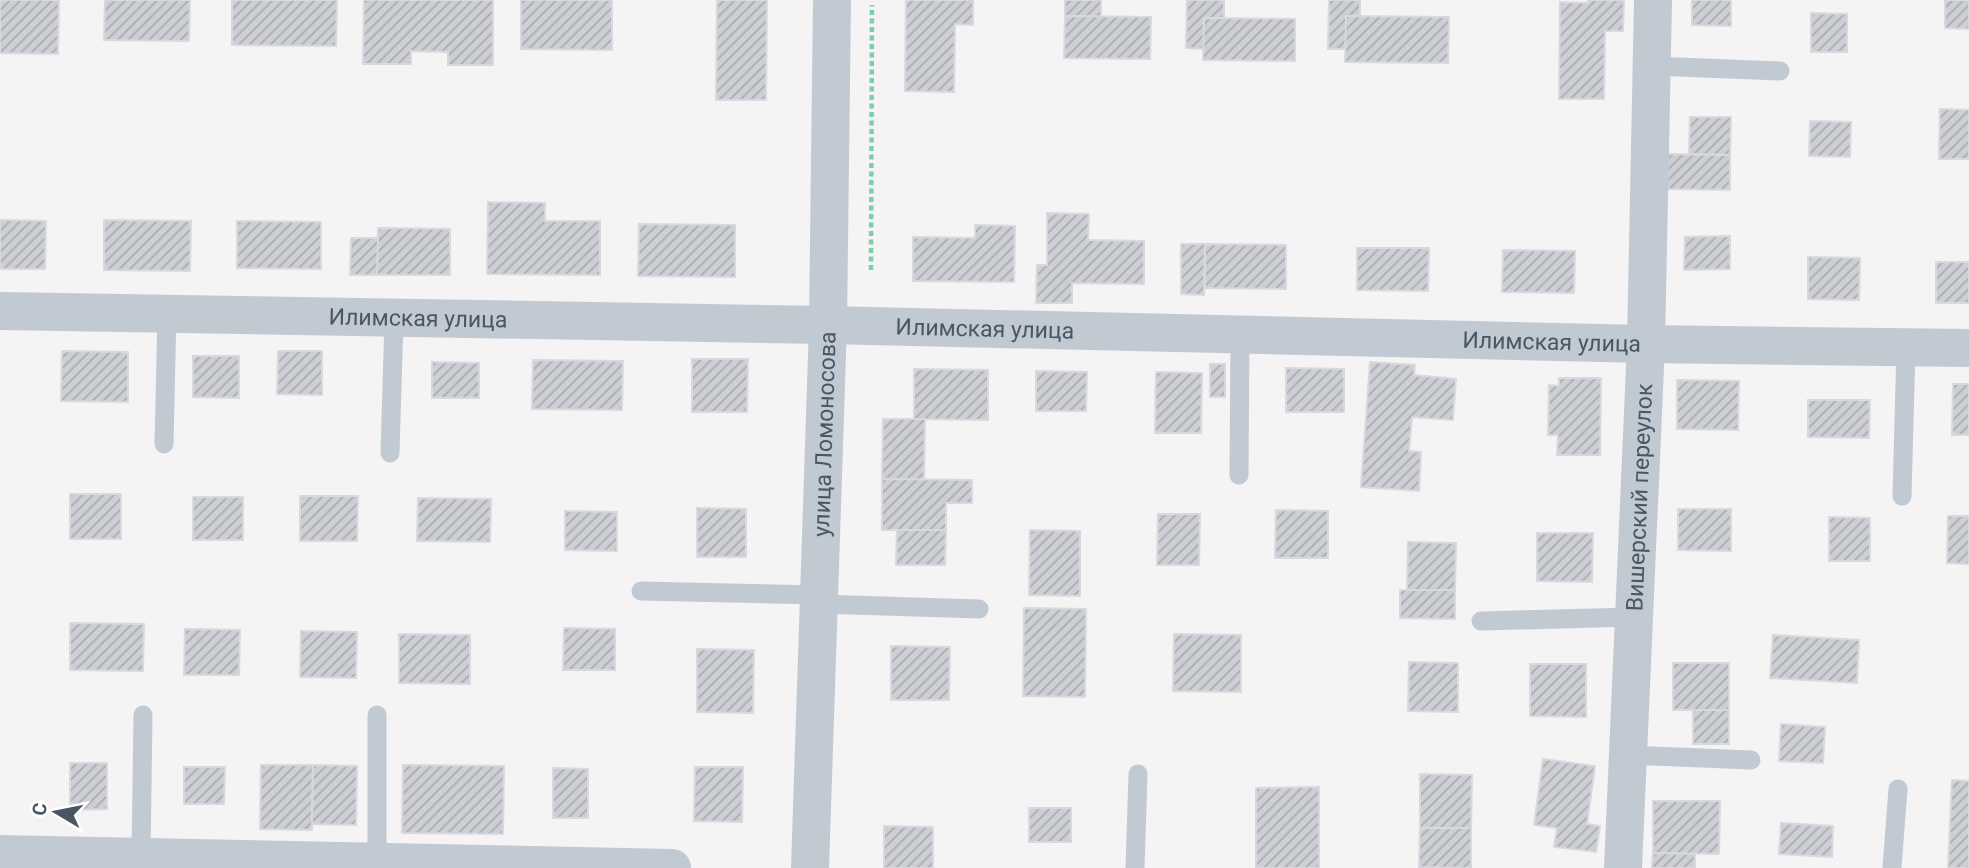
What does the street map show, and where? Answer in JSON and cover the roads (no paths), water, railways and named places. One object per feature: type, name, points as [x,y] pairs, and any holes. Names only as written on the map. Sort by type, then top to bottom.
[{"type":"street","name":"улица Ломоносова","points":[[810,868],[828,325],[832,0]]},
{"type":"street","name":"Вишерский переулок","points":[[1623,868],[1646,344],[1653,0]]},
{"type":"street","name":"Илимская улица","points":[[0,311],[1969,348]]},
{"type":"street","points":[[0,854],[671,868]]},
{"type":"lane","points":[[1651,66],[1780,71]]},
{"type":"lane","points":[[164,444],[167,314]]},
{"type":"lane","points":[[390,453],[394,320]]},
{"type":"lane","points":[[1239,475],[1240,335]]},
{"type":"lane","points":[[1902,496],[1906,347]]},
{"type":"lane","points":[[641,592],[979,609]]},
{"type":"lane","points":[[1481,621],[1634,617]]},
{"type":"lane","points":[[141,858],[143,715]]},
{"type":"lane","points":[[377,715],[377,862]]},
{"type":"lane","points":[[1628,755],[1751,761]]},
{"type":"lane","points":[[1135,868],[1139,774]]},
{"type":"lane","points":[[1892,868],[1898,789]]}]
